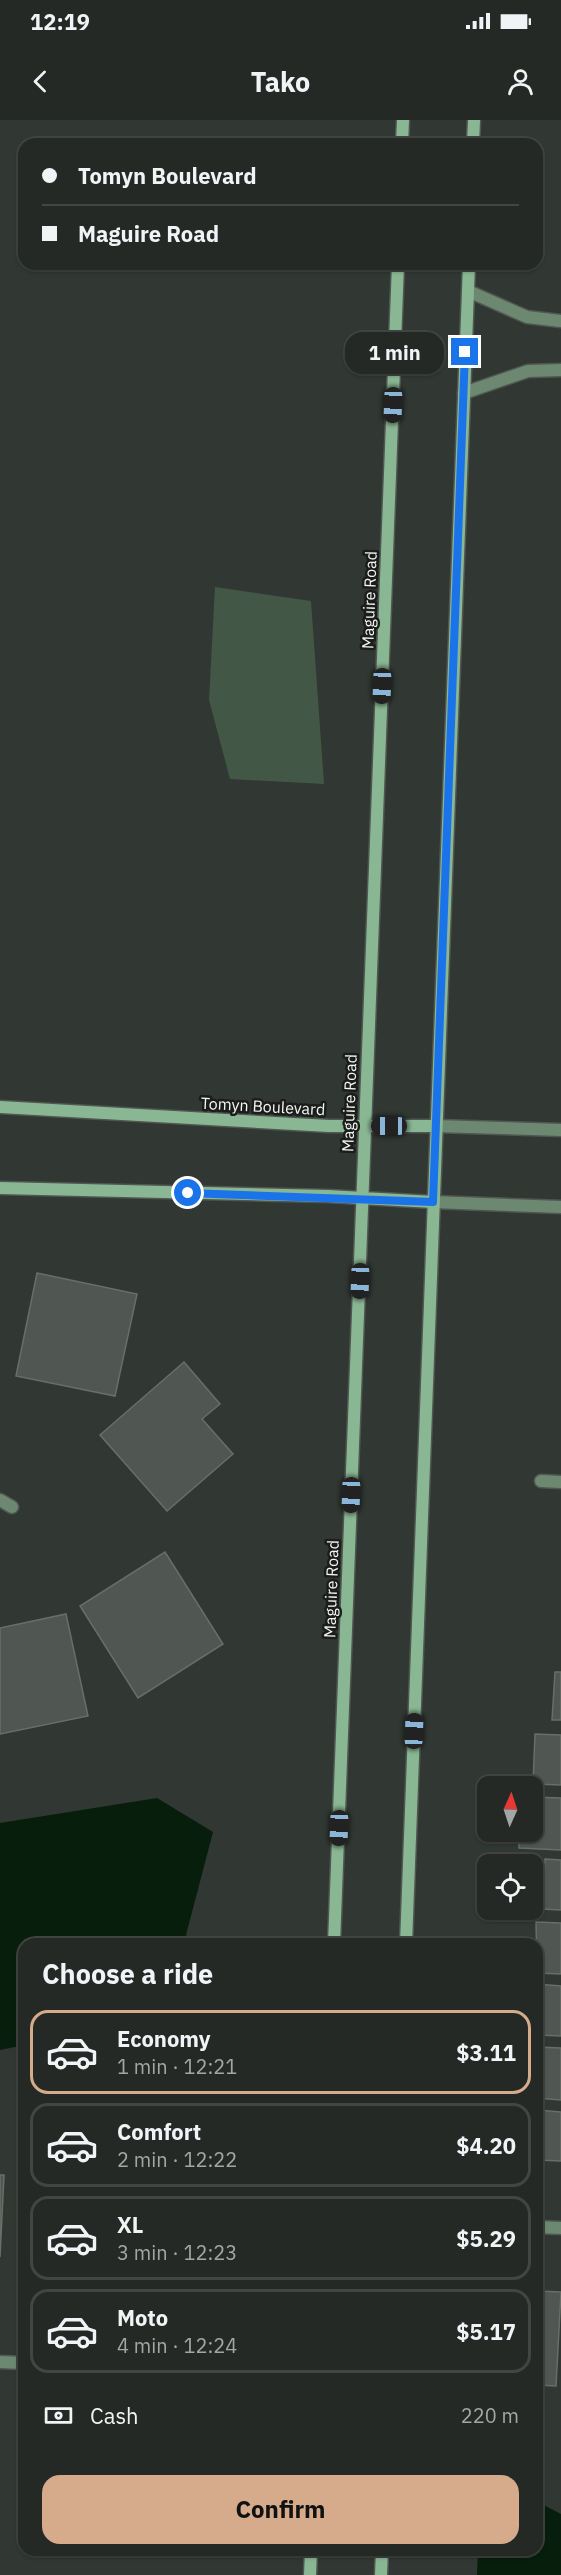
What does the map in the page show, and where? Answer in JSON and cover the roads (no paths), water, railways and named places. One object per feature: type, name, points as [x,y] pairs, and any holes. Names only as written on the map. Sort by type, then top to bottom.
[{"type":"main road","points":[[402,138],[403,120]]},
{"type":"main road","points":[[473,138],[474,120]]},
{"type":"main road","name":"Maguire Road","points":[[334,1938],[398,270]]},
{"type":"main road","points":[[406,1938],[469,270]]},
{"type":"main road","name":"Tomyn Boulevard","points":[[0,1107],[365,1126],[436,1126]]},
{"type":"main road","points":[[0,1188],[433,1202]]},
{"type":"main road","points":[[310,2556],[310,2575]]},
{"type":"main road","points":[[381,2575],[382,2556]]},
{"type":"street","points":[[468,291],[527,316],[561,321]]},
{"type":"street","points":[[464,393],[528,371],[561,370]]},
{"type":"street","name":"Tomyn Boulevard","points":[[436,1126],[561,1130]]},
{"type":"street","points":[[433,1202],[561,1207]]},
{"type":"street","points":[[541,1481],[561,1482]]},
{"type":"street","points":[[0,1500],[12,1507]]},
{"type":"street","points":[[543,2228],[561,2228]]},
{"type":"street","points":[[0,2362],[18,2363]]}]
